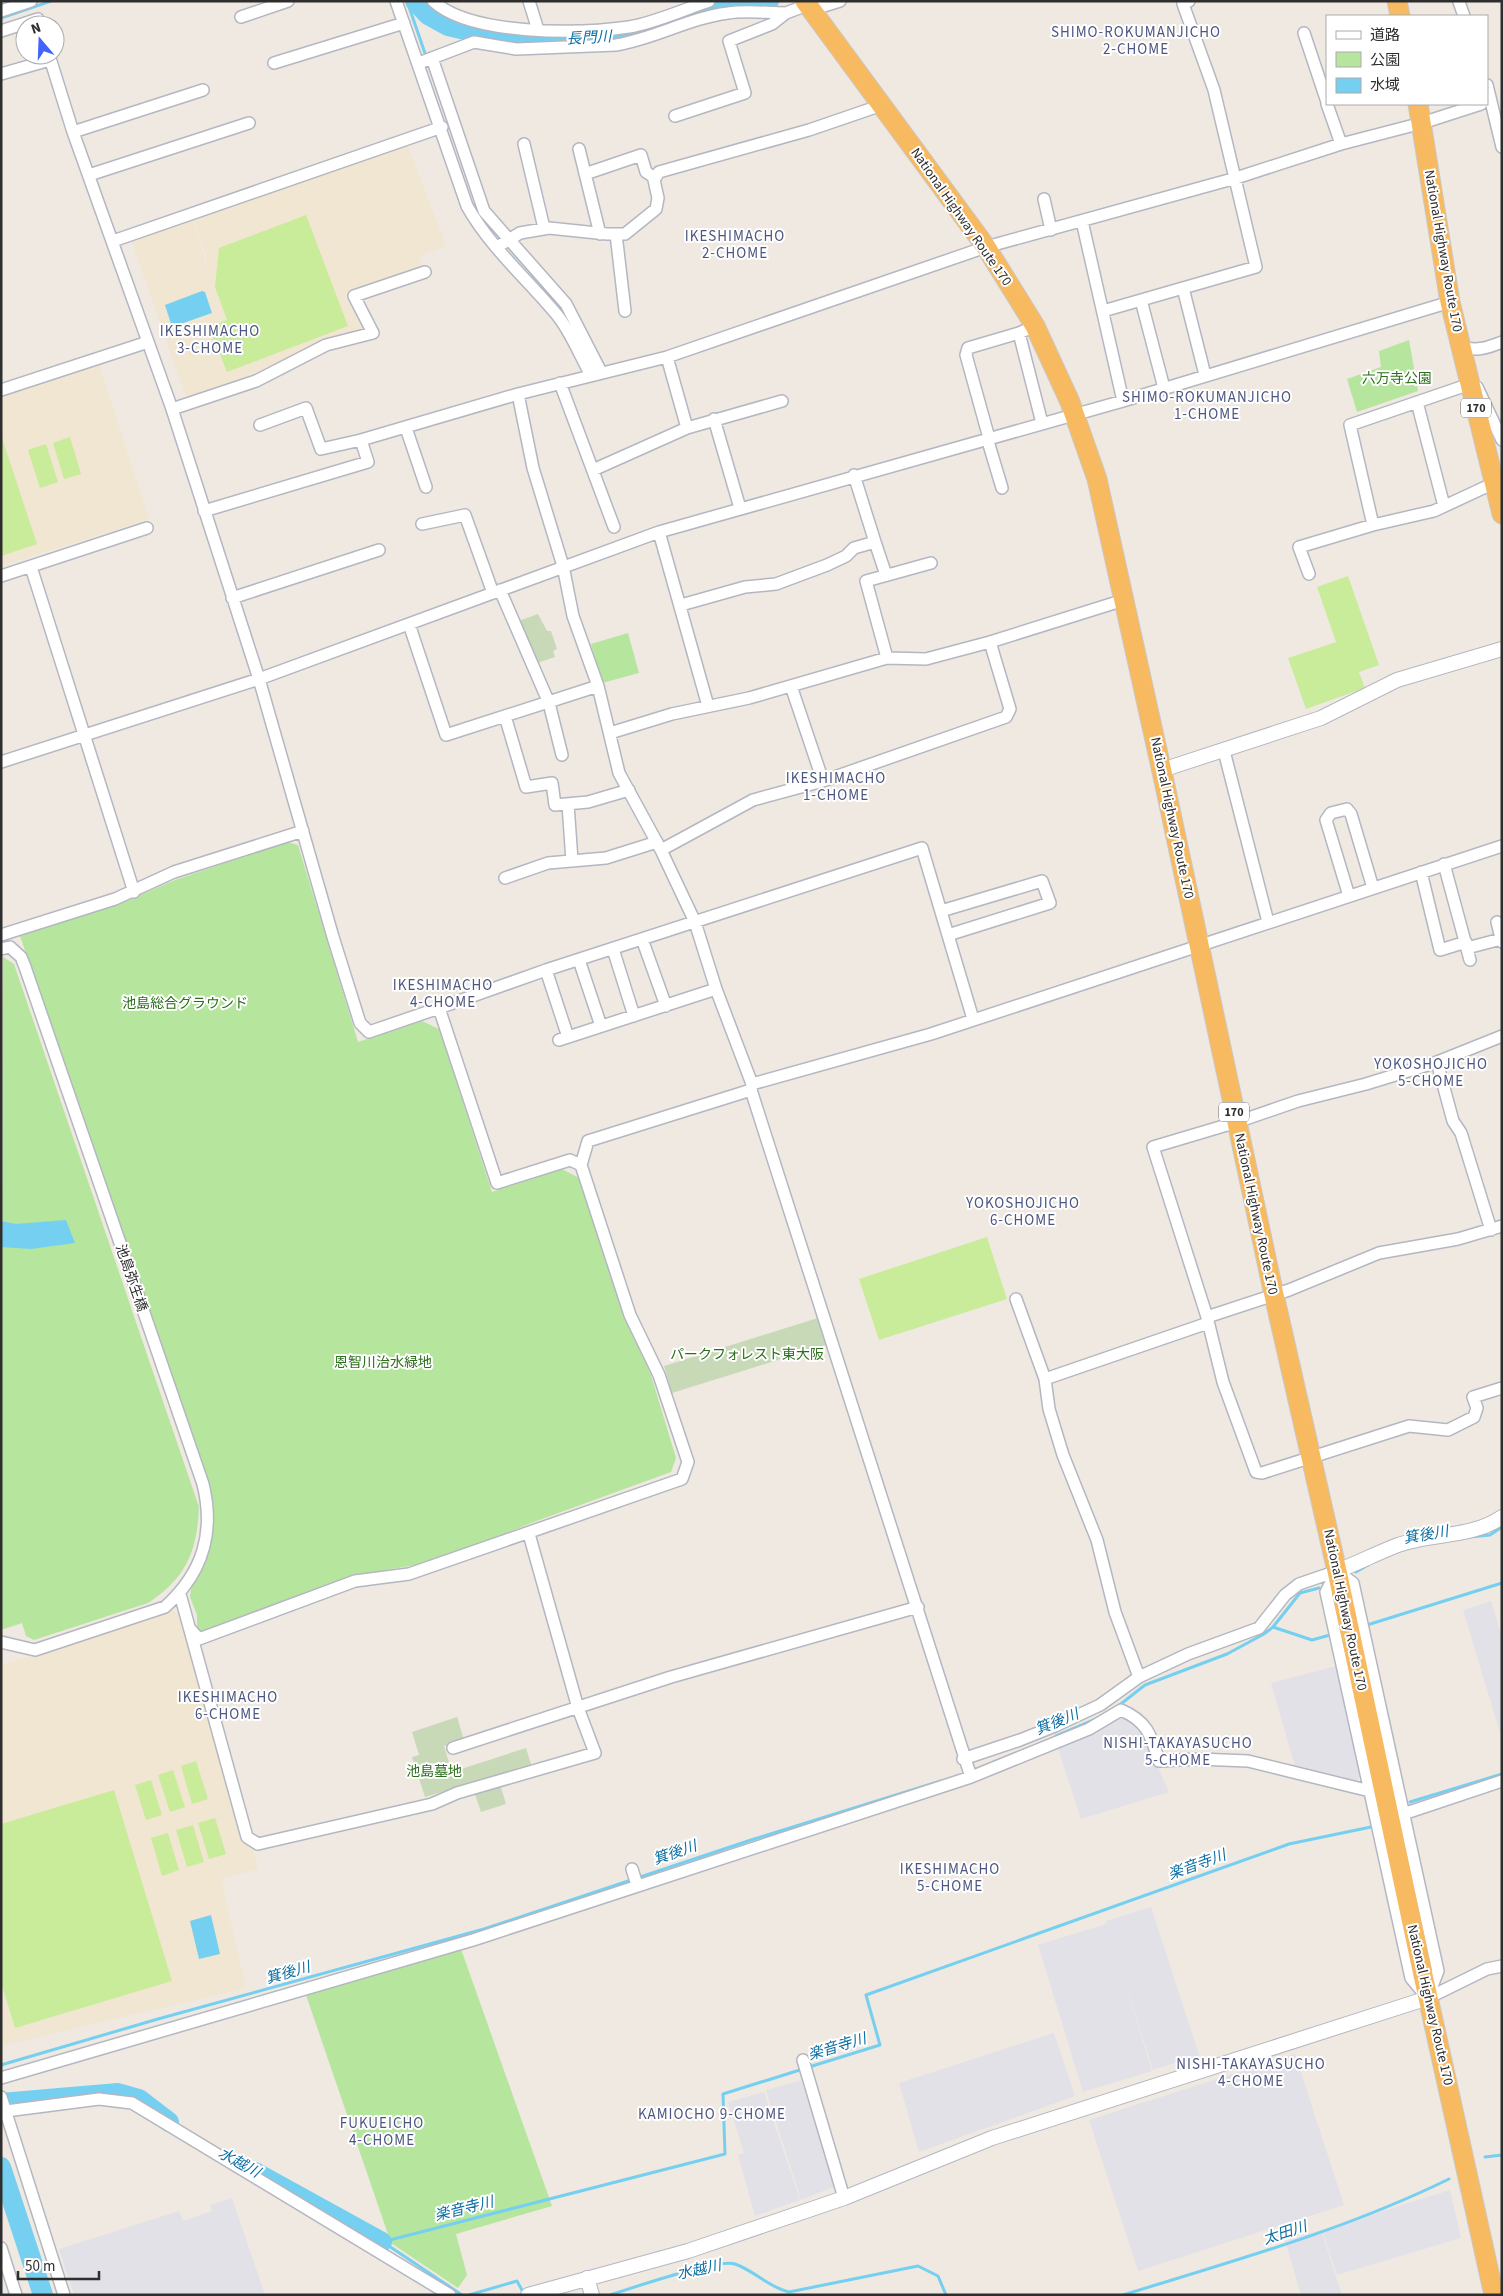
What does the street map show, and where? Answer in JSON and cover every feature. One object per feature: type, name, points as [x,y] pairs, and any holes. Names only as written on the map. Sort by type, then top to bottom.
[{"type":"highway","points":[[1398,1],[1400,15]]},
{"type":"highway","name":"National Highway Route 170","points":[[808,5],[986,247],[1027,330],[1075,414],[1097,479],[1494,2295]]},
{"type":"highway","name":"National Highway Route 170","points":[[1418,105],[1450,302],[1502,514]]},
{"type":"street","points":[[1,11],[32,1],[37,15]]},
{"type":"street","points":[[241,17],[288,1]]},
{"type":"street","points":[[396,1],[442,127],[467,206],[476,222],[497,248],[559,317],[596,374]]},
{"type":"street","points":[[433,1],[474,23],[523,30],[631,27],[709,1]]},
{"type":"street","points":[[529,1],[538,30]]},
{"type":"street","points":[[674,116],[745,93],[729,42],[772,24],[786,13],[808,5],[840,1]]},
{"type":"street","points":[[1103,311],[1256,267],[1214,90],[1183,4],[1189,1]]},
{"type":"street","points":[[1460,2],[1464,15]]},
{"type":"street","points":[[418,63],[474,42],[516,49],[616,45],[632,42],[706,17],[729,12],[786,13]]},
{"type":"street","points":[[274,64],[404,23]]},
{"type":"street","points":[[1,31],[15,28]]},
{"type":"street","points":[[1304,33],[1326,100]]},
{"type":"street","points":[[432,58],[484,211],[566,304],[596,374]]},
{"type":"street","points":[[1,74],[27,65]]},
{"type":"street","points":[[52,65],[73,132],[172,409],[259,679],[360,1023],[369,1032],[546,970],[922,848],[973,1019]]},
{"type":"street","points":[[73,132],[203,90]]},
{"type":"street","points":[[1490,101],[1502,147]]},
{"type":"street","points":[[497,248],[520,233],[544,228],[600,234],[625,234],[656,209],[658,198],[655,178],[659,172],[809,130],[882,105]]},
{"type":"street","points":[[1328,105],[1341,144]]},
{"type":"street","points":[[260,425],[306,408],[321,449],[362,440],[518,394],[667,357],[986,247],[1236,178],[1341,144],[1422,123],[1478,105]]},
{"type":"street","points":[[89,175],[249,123]]},
{"type":"street","points":[[113,240],[442,127]]},
{"type":"street","points":[[524,144],[544,228]]},
{"type":"street","points":[[579,148],[600,234]]},
{"type":"street","points":[[585,174],[641,155],[646,172],[655,178]]},
{"type":"street","points":[[1044,199],[1051,230]]},
{"type":"street","points":[[1082,221],[1123,401]]},
{"type":"street","points":[[616,234],[625,311]]},
{"type":"street","points":[[172,409],[256,381],[326,345],[373,333],[354,296],[425,272]]},
{"type":"street","points":[[1183,288],[1205,375]]},
{"type":"street","points":[[1142,300],[1164,388]]},
{"type":"street","points":[[1,762],[259,679],[659,532],[854,475],[1123,401],[1450,302]]},
{"type":"street","points":[[1002,488],[966,355],[968,348],[1027,330],[1042,423]]},
{"type":"street","points":[[1,390],[148,342]]},
{"type":"street","points":[[1460,346],[1470,350],[1502,342]]},
{"type":"street","points":[[667,357],[687,428]]},
{"type":"street","points":[[1373,525],[1350,425],[1418,402],[1468,376],[1502,440]]},
{"type":"street","points":[[560,383],[614,527]]},
{"type":"street","points":[[518,394],[533,468],[563,566],[574,616],[598,686],[619,773],[659,846],[695,922],[716,989],[751,1087],[918,1607],[930,1655],[970,1777]]},
{"type":"street","points":[[593,470],[687,428],[782,401]]},
{"type":"street","points":[[1418,402],[1444,506]]},
{"type":"street","points":[[714,419],[740,508]]},
{"type":"street","points":[[406,428],[426,487]]},
{"type":"street","points":[[204,511],[368,462],[362,440]]},
{"type":"street","points":[[854,475],[886,575]]},
{"type":"street","points":[[1309,574],[1299,547],[1373,525],[1434,511],[1494,483]]},
{"type":"street","points":[[422,524],[465,516],[496,592],[549,703],[562,755]]},
{"type":"street","points":[[1,576],[147,528]]},
{"type":"street","points":[[659,532],[708,706]]},
{"type":"street","points":[[681,605],[745,588],[776,584],[827,566],[846,556],[854,548],[875,542]]},
{"type":"street","points":[[232,598],[379,550]]},
{"type":"street","points":[[887,658],[866,581],[931,563]]},
{"type":"street","points":[[30,567],[134,892]]},
{"type":"street","points":[[610,733],[672,714],[749,698],[887,658],[926,659],[990,642],[1124,600]]},
{"type":"street","points":[[409,624],[446,735],[598,686]]},
{"type":"street","points":[[505,878],[548,863],[612,856],[659,846],[753,800],[823,781],[1006,717],[1010,708],[990,642]]},
{"type":"street","points":[[1162,770],[1321,718],[1397,680],[1502,649]]},
{"type":"street","points":[[791,686],[823,781]]},
{"type":"street","points":[[505,716],[526,787],[552,783],[555,805],[602,799],[629,790]]},
{"type":"street","points":[[1224,750],[1268,922]]},
{"type":"street","points":[[568,804],[572,860]]},
{"type":"street","points":[[1349,896],[1326,820],[1331,813],[1347,809],[1351,814],[1373,888]]},
{"type":"street","points":[[1,935],[134,892],[174,872],[303,831]]},
{"type":"street","points":[[191,1630],[199,1639],[355,1581],[409,1574],[529,1534],[682,1479],[688,1462],[658,1375],[630,1315],[580,1165],[588,1141],[751,1087],[931,1034],[1502,846]]},
{"type":"street","points":[[1444,864],[1470,960]]},
{"type":"street","points":[[1421,872],[1440,950],[1501,941],[1496,922]]},
{"type":"street","points":[[941,911],[1042,881],[1050,903],[948,936]]},
{"type":"street","points":[[5,948],[16,930]]},
{"type":"street","points":[[642,939],[666,1006]]},
{"type":"street","name":"池島弥生橋","points":[[5,948],[21,957],[25,966],[209,1506],[208,1532],[201,1558],[180,1594]]},
{"type":"street","points":[[613,949],[634,1016]]},
{"type":"street","points":[[579,960],[601,1026]]},
{"type":"street","points":[[546,970],[564,1039],[716,989]]},
{"type":"street","points":[[439,1008],[498,1183],[570,1160],[580,1165]]},
{"type":"street","points":[[1502,1036],[1437,1062],[1366,1084],[1298,1101],[1237,1122],[1153,1146],[1207,1320],[1223,1382],[1256,1472],[1262,1473],[1409,1426],[1448,1430],[1474,1417],[1477,1408],[1473,1396],[1502,1388]]},
{"type":"street","points":[[1045,1379],[1274,1295],[1379,1253],[1458,1239],[1496,1228],[1461,1133],[1453,1122],[1437,1062]]},
{"type":"street","points":[[1016,1299],[1045,1379],[1049,1409],[1063,1455],[1097,1540],[1115,1612],[1139,1677]]},
{"type":"street","points":[[963,1759],[1020,1740],[1100,1705],[1139,1677],[1188,1654],[1259,1628],[1284,1595],[1299,1584],[1337,1571],[1398,1545],[1431,1536],[1479,1528],[1502,1517]]},
{"type":"street","points":[[1,1642],[35,1650],[151,1613],[165,1607],[180,1594],[191,1630],[193,1648],[247,1837],[258,1844],[432,1804],[458,1793],[596,1753],[578,1708],[529,1534]]},
{"type":"street","points":[[1337,1571],[1326,1592],[1411,1978],[1428,1998]]},
{"type":"street","points":[[1337,1571],[1353,1583],[1438,1971],[1428,1998]]},
{"type":"street","points":[[453,1748],[671,1677],[918,1607]]},
{"type":"street","points":[[1,2078],[472,1940],[970,1777],[1089,1729],[1121,1710],[1137,1717],[1151,1735],[1159,1761],[1198,1759],[1248,1761],[1370,1791]]},
{"type":"street","points":[[1403,1814],[1502,1781]]},
{"type":"street","points":[[632,1869],[637,1885]]},
{"type":"street","points":[[528,2295],[688,2252],[844,2198],[992,2138],[1428,1998],[1487,1969],[1502,1966]]},
{"type":"street","points":[[803,2060],[844,2198]]},
{"type":"street","points":[[64,2295],[4,2105],[99,2098],[132,2104],[450,2295]]},
{"type":"street","points":[[1,2248],[16,2295]]},
{"type":"street","points":[[587,2278],[592,2295]]},
{"type":"shaded area","points":[[407,144],[446,246],[419,256],[423,267],[345,293],[349,305],[352,304],[366,326],[364,332],[329,339],[244,377],[186,397],[130,237],[192,217],[204,255],[205,279],[206,254],[193,218]]},
{"type":"shaded area","points":[[99,365],[149,519],[1,566],[1,396]]},
{"type":"shaded area","points":[[1491,1601],[1502,1638],[1502,1739],[1463,1610]]},
{"type":"shaded area","points":[[171,1610],[179,1614],[244,1841],[252,1845],[258,1869],[221,1879],[246,1988],[1,2046],[1,1665]]},
{"type":"shaded area","points":[[1336,1666],[1360,1776],[1356,1781],[1295,1767],[1271,1683]]},
{"type":"shaded area","points":[[1124,1714],[1137,1720],[1169,1792],[1081,1819],[1057,1746]]},
{"type":"shaded area","points":[[1151,1907],[1199,2055],[1153,2070],[1122,1972],[1152,2071],[1083,2092],[1038,1945],[1106,1924],[1106,1921]]},
{"type":"shaded area","points":[[1054,2033],[1075,2096],[919,2152],[899,2083]]},
{"type":"shaded area","points":[[1295,2054],[1344,2205],[1138,2271],[1089,2120]]},
{"type":"shaded area","points":[[801,2080],[836,2186],[801,2200],[766,2090]]},
{"type":"shaded area","points":[[764,2092],[800,2200],[755,2216],[738,2155],[744,2153],[728,2102]]},
{"type":"shaded area","points":[[1450,2190],[1461,2238],[1337,2275],[1322,2230]]},
{"type":"shaded area","points":[[232,2198],[265,2295],[74,2295],[59,2249],[179,2211],[183,2221],[212,2211],[210,2205]]},
{"type":"shaded area","points":[[1321,2230],[1342,2295],[1301,2295],[1285,2241]]},
{"type":"green space","points":[[306,215],[348,326],[227,372],[209,327],[227,320],[215,287],[219,248]]},
{"type":"green space","name":"六万寺公園","points":[[1409,340],[1418,391],[1357,412],[1347,379],[1381,367],[1379,351]]},
{"type":"green space","points":[[1,435],[37,544],[1,556]]},
{"type":"green space","points":[[70,437],[81,474],[64,479],[53,443]]},
{"type":"green space","points":[[46,444],[58,482],[40,488],[28,450]]},
{"type":"green space","points":[[1348,576],[1379,665],[1359,672],[1365,688],[1306,709],[1288,658],[1336,642],[1317,587]]},
{"type":"green space","points":[[538,614],[547,631],[551,631],[557,649],[553,651],[555,657],[534,664],[516,622]]},
{"type":"green space","points":[[628,633],[639,673],[602,683],[591,644]]},
{"type":"green space","name":"恩智川治水緑地","points":[[287,842],[298,845],[358,1042],[422,1021],[439,1029],[492,1192],[562,1169],[579,1178],[624,1315],[651,1375],[676,1458],[671,1472],[531,1523],[480,1544],[415,1565],[363,1574],[203,1633],[197,1628],[197,1615],[190,1597],[191,1589],[205,1564],[213,1532],[214,1508],[210,1484],[20,936],[129,900],[175,880]]},
{"type":"green space","points":[[3,957],[14,964],[199,1507],[196,1537],[192,1551],[180,1574],[161,1594],[148,1603],[34,1640],[26,1636],[22,1623],[1,1630]]},
{"type":"green space","points":[[987,1237],[1007,1299],[879,1340],[859,1279]]},
{"type":"green space","name":"パークフォレスト東大阪","points":[[821,1317],[829,1344],[672,1393],[664,1366]]},
{"type":"green space","name":"池島墓地","points":[[457,1717],[464,1740],[444,1746],[452,1772],[526,1748],[532,1767],[498,1778],[506,1804],[481,1812],[471,1783],[425,1797],[412,1757],[419,1755],[412,1732]]},
{"type":"green space","points":[[196,1761],[208,1799],[192,1804],[181,1766]]},
{"type":"green space","points":[[173,1770],[185,1807],[170,1812],[158,1775]]},
{"type":"green space","points":[[151,1780],[162,1815],[146,1820],[135,1785]]},
{"type":"green space","points":[[114,1790],[172,1981],[15,2028],[1,1982],[1,1824]]},
{"type":"green space","points":[[215,1818],[226,1854],[209,1859],[198,1823]]},
{"type":"green space","points":[[193,1825],[204,1862],[187,1867],[176,1830]]},
{"type":"green space","points":[[168,1833],[179,1870],[162,1876],[151,1838]]},
{"type":"green space","points":[[461,1949],[552,2206],[456,2234],[467,2275],[458,2288],[391,2243],[306,1995]]},
{"type":"water","points":[[202,291],[205,292],[212,313],[172,327],[165,305]]},
{"type":"water","points":[[66,1220],[75,1243],[31,1249],[1,1247],[1,1221],[16,1224]]},
{"type":"water","points":[[211,1915],[220,1954],[199,1959],[190,1921]]},
{"type":"waterway","points":[[1,18],[51,1]]},
{"type":"waterway","points":[[407,1],[481,216],[564,310]]},
{"type":"waterway","name":"長門川","points":[[415,1],[428,15],[448,26],[517,42],[628,36],[718,7],[769,1]]},
{"type":"waterway","name":"箕後川","points":[[1470,1537],[1490,1535],[1502,1527]]},
{"type":"waterway","name":"箕後川","points":[[1356,1572],[1368,1565]]},
{"type":"waterway","points":[[1367,1625],[1502,1583]]},
{"type":"waterway","name":"箕後川","points":[[1117,1707],[1145,1685],[1227,1654],[1264,1634],[1273,1627],[1300,1593],[1319,1588]]},
{"type":"waterway","points":[[1273,1627],[1312,1640],[1330,1635]]},
{"type":"waterway","name":"箕後川","points":[[1056,1736],[1096,1719]]},
{"type":"waterway","name":"楽音寺川","points":[[1410,1802],[1502,1774]]},
{"type":"waterway","name":"箕後川","points":[[1,2065],[158,2019],[484,1929],[751,1840],[941,1781]]},
{"type":"waterway","name":"楽音寺川","points":[[809,2067],[880,2045],[866,1995],[1289,1844],[1371,1827]]},
{"type":"waterway","name":"楽音寺川","points":[[382,2242],[725,2154],[723,2094],[803,2069]]},
{"type":"waterway","name":"水越川","points":[[1,2103],[118,2093],[139,2099],[169,2122]]},
{"type":"waterway","name":"太田川","points":[[1485,2157],[1502,2155]]},
{"type":"waterway","points":[[1,2167],[43,2295]]},
{"type":"waterway","name":"水越川","points":[[255,2172],[382,2242]]},
{"type":"waterway","name":"太田川","points":[[1123,2295],[1247,2257],[1329,2229],[1370,2214],[1449,2179]]},
{"type":"waterway","name":"水越川","points":[[383,2242],[462,2295]]},
{"type":"waterway","name":"水越川","points":[[610,2295],[694,2269],[726,2263],[742,2267],[781,2290],[789,2292],[918,2266],[938,2276],[946,2295]]},
{"type":"waterway","name":"水越川","points":[[469,2295],[517,2281],[523,2292]]},
{"type":"district","name":"SHIMO-ROKUMANJICHO 2-CHOME","points":[[1136,40]]},
{"type":"district","name":"IKESHIMACHO 2-CHOME","points":[[735,244]]},
{"type":"district","name":"IKESHIMACHO 3-CHOME","points":[[210,340]]},
{"type":"district","name":"SHIMO-ROKUMANJICHO 1-CHOME","points":[[1207,406]]},
{"type":"district","name":"IKESHIMACHO 1-CHOME","points":[[836,786]]},
{"type":"district","name":"IKESHIMACHO 4-CHOME","points":[[443,994]]},
{"type":"district","name":"YOKOSHOJICHO 5-CHOME","points":[[1431,1072]]},
{"type":"district","name":"YOKOSHOJICHO 6-CHOME","points":[[1023,1212]]},
{"type":"district","name":"IKESHIMACHO 6-CHOME","points":[[228,1706]]},
{"type":"district","name":"NISHI-TAKAYASUCHO 5-CHOME","points":[[1178,1752]]},
{"type":"district","name":"IKESHIMACHO 5-CHOME","points":[[950,1878]]},
{"type":"district","name":"NISHI-TAKAYASUCHO 4-CHOME","points":[[1251,2072]]},
{"type":"district","name":"KAMIOCHO 9-CHOME","points":[[712,2114]]},
{"type":"district","name":"FUKUEICHO 4-CHOME","points":[[382,2132]]},
{"type":"park label","name":"池島総合グラウンド","points":[[185,1004]]}]
